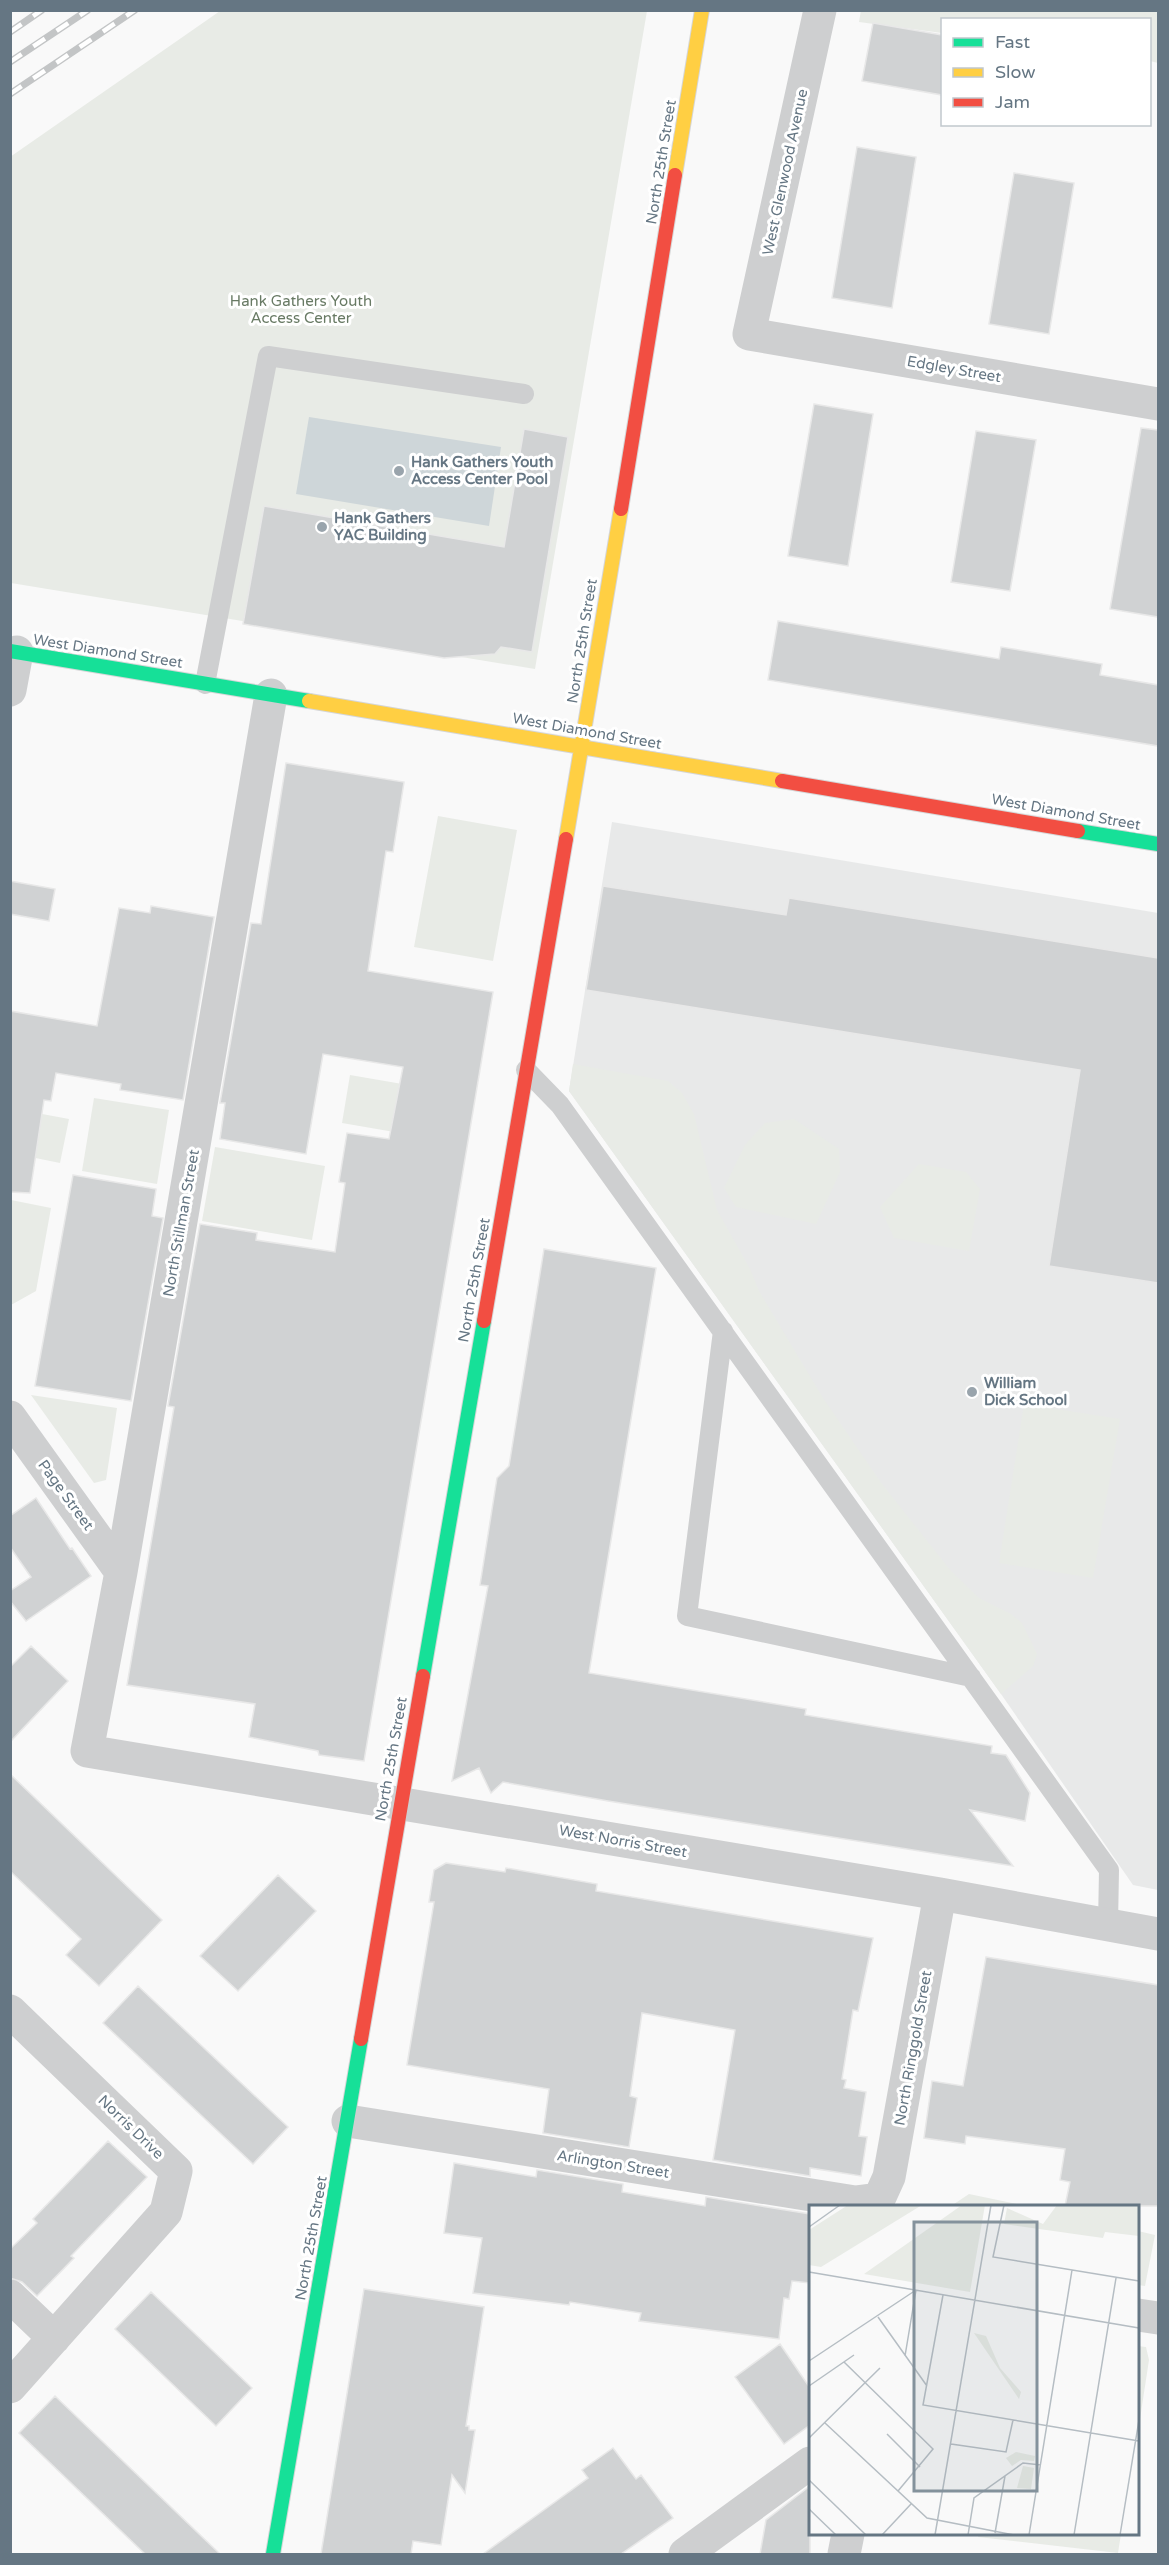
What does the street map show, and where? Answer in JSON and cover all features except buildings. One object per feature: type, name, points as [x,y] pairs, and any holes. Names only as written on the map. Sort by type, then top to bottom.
[{"type":"street","name":"North 25th Street","points":[[273,2554],[582,747],[702,10]]},
{"type":"street","name":"West Glenwood Avenue","points":[[749,334],[820,10]]},
{"type":"street","name":"Edgley Street","points":[[749,334],[1158,404]]},
{"type":"street","name":"West Diamond Street","points":[[13,653],[1158,844]]},
{"type":"street","points":[[10,690],[13,653]]},
{"type":"street","name":"North Stillman Street","points":[[87,1751],[121,1572],[271,695]]},
{"type":"street","name":"Page Street","points":[[10,1418],[121,1572]]},
{"type":"street","name":"West Norris Street","points":[[87,1751],[940,1894],[1158,1934]]},
{"type":"street","name":"North Ringgold Street","points":[[879,2199],[889,2177],[940,1894]]},
{"type":"street","name":"Norris Drive","points":[[10,2011],[176,2171],[166,2212],[10,2387]]},
{"type":"street","name":"Arlington Street","points":[[348,2121],[855,2202],[879,2199]]},
{"type":"street","points":[[10,2296],[54,2338]]},
{"type":"street","points":[[1139,2315],[1158,2318]]},
{"type":"street","points":[[685,2554],[809,2464]]},
{"type":"street","points":[[844,2554],[848,2535]]},
{"type":"lane","points":[[205,684],[268,356],[524,394]]},
{"type":"lane","points":[[526,1070],[560,1105],[1109,1870],[1108,1925]]},
{"type":"lane","points":[[723,1331],[687,1616],[971,1677]]},
{"type":"shaded area","name":"Hank Gathers Youth Access Center Pool","points":[[309,417],[501,447],[489,526],[296,494]]},
{"type":"shaded area","name":"William Dick School","points":[[612,822],[1158,913],[1158,1890],[1133,1885],[1001,1694],[569,1091]]},
{"type":"green space","points":[[861,10],[1158,11],[1158,63],[1151,61],[1151,18],[941,18],[941,33],[859,22]]},
{"type":"green space","name":"Hank Gathers Youth Access Center","points":[[220,11],[647,11],[535,669],[11,583],[10,157]]},
{"type":"green space","points":[[438,816],[517,830],[493,961],[414,947]]},
{"type":"green space","points":[[573,1064],[668,1081],[682,1093],[694,1114],[717,1210],[750,1269],[759,1291],[823,1398],[882,1484],[951,1571],[979,1598],[1011,1614],[1022,1623],[1037,1654],[1033,1666],[1001,1694],[569,1091]]},
{"type":"green space","points":[[350,1075],[472,1096],[464,1144],[342,1123]]},
{"type":"green space","points":[[94,1098],[169,1110],[157,1184],[82,1171]]},
{"type":"green space","points":[[10,1108],[69,1119],[60,1163],[11,1153]]},
{"type":"green space","points":[[794,1119],[839,1149],[840,1172],[816,1224],[736,1207],[724,1188],[745,1145],[765,1123]]},
{"type":"green space","points":[[215,1147],[325,1166],[312,1240],[202,1221]]},
{"type":"green space","points":[[919,1164],[966,1172],[980,1189],[969,1251],[894,1238],[880,1207]]},
{"type":"green space","points":[[11,1200],[51,1208],[36,1291],[11,1305]]},
{"type":"green space","points":[[31,1395],[117,1408],[106,1480],[94,1483]]},
{"type":"green space","points":[[1024,1404],[1120,1419],[1093,1578],[999,1563]]},
{"type":"green space","points":[[969,2194],[1021,2205],[952,2205]]},
{"type":"green space","points":[[1139,2231],[1155,2235],[1145,2286],[1139,2285]]},
{"type":"green space","points":[[1139,2346],[1146,2347],[1149,2360],[1139,2425]]},
{"type":"green space","points":[[979,2535],[1121,2535],[1118,2553],[978,2537]]},
{"type":"railway","points":[[10,32],[42,10]]},
{"type":"railway","points":[[10,62],[88,10]]},
{"type":"railway","points":[[10,94],[135,10]]},
{"type":"traffic: fast","points":[[10,651],[309,701]]},
{"type":"traffic: fast","points":[[1078,831],[1158,844]]},
{"type":"traffic: fast","points":[[423,1676],[484,1321]]},
{"type":"traffic: fast","points":[[273,2554],[361,2039]]},
{"type":"traffic: slow","points":[[675,175],[702,10]]},
{"type":"traffic: slow","points":[[566,839],[621,509]]},
{"type":"traffic: slow","points":[[309,701],[782,781]]},
{"type":"traffic: jam","points":[[621,509],[675,175]]},
{"type":"traffic: jam","points":[[782,781],[1078,831]]},
{"type":"traffic: jam","points":[[484,1321],[566,839]]},
{"type":"traffic: jam","points":[[361,2039],[423,1676]]},
{"type":"place","name":"Hank Gathers Youth Access Center Pool","points":[[399,471]]},
{"type":"place","name":"Hank Gathers YAC Building","points":[[322,527]]},
{"type":"place","name":"William Dick School","points":[[972,1392]]}]
